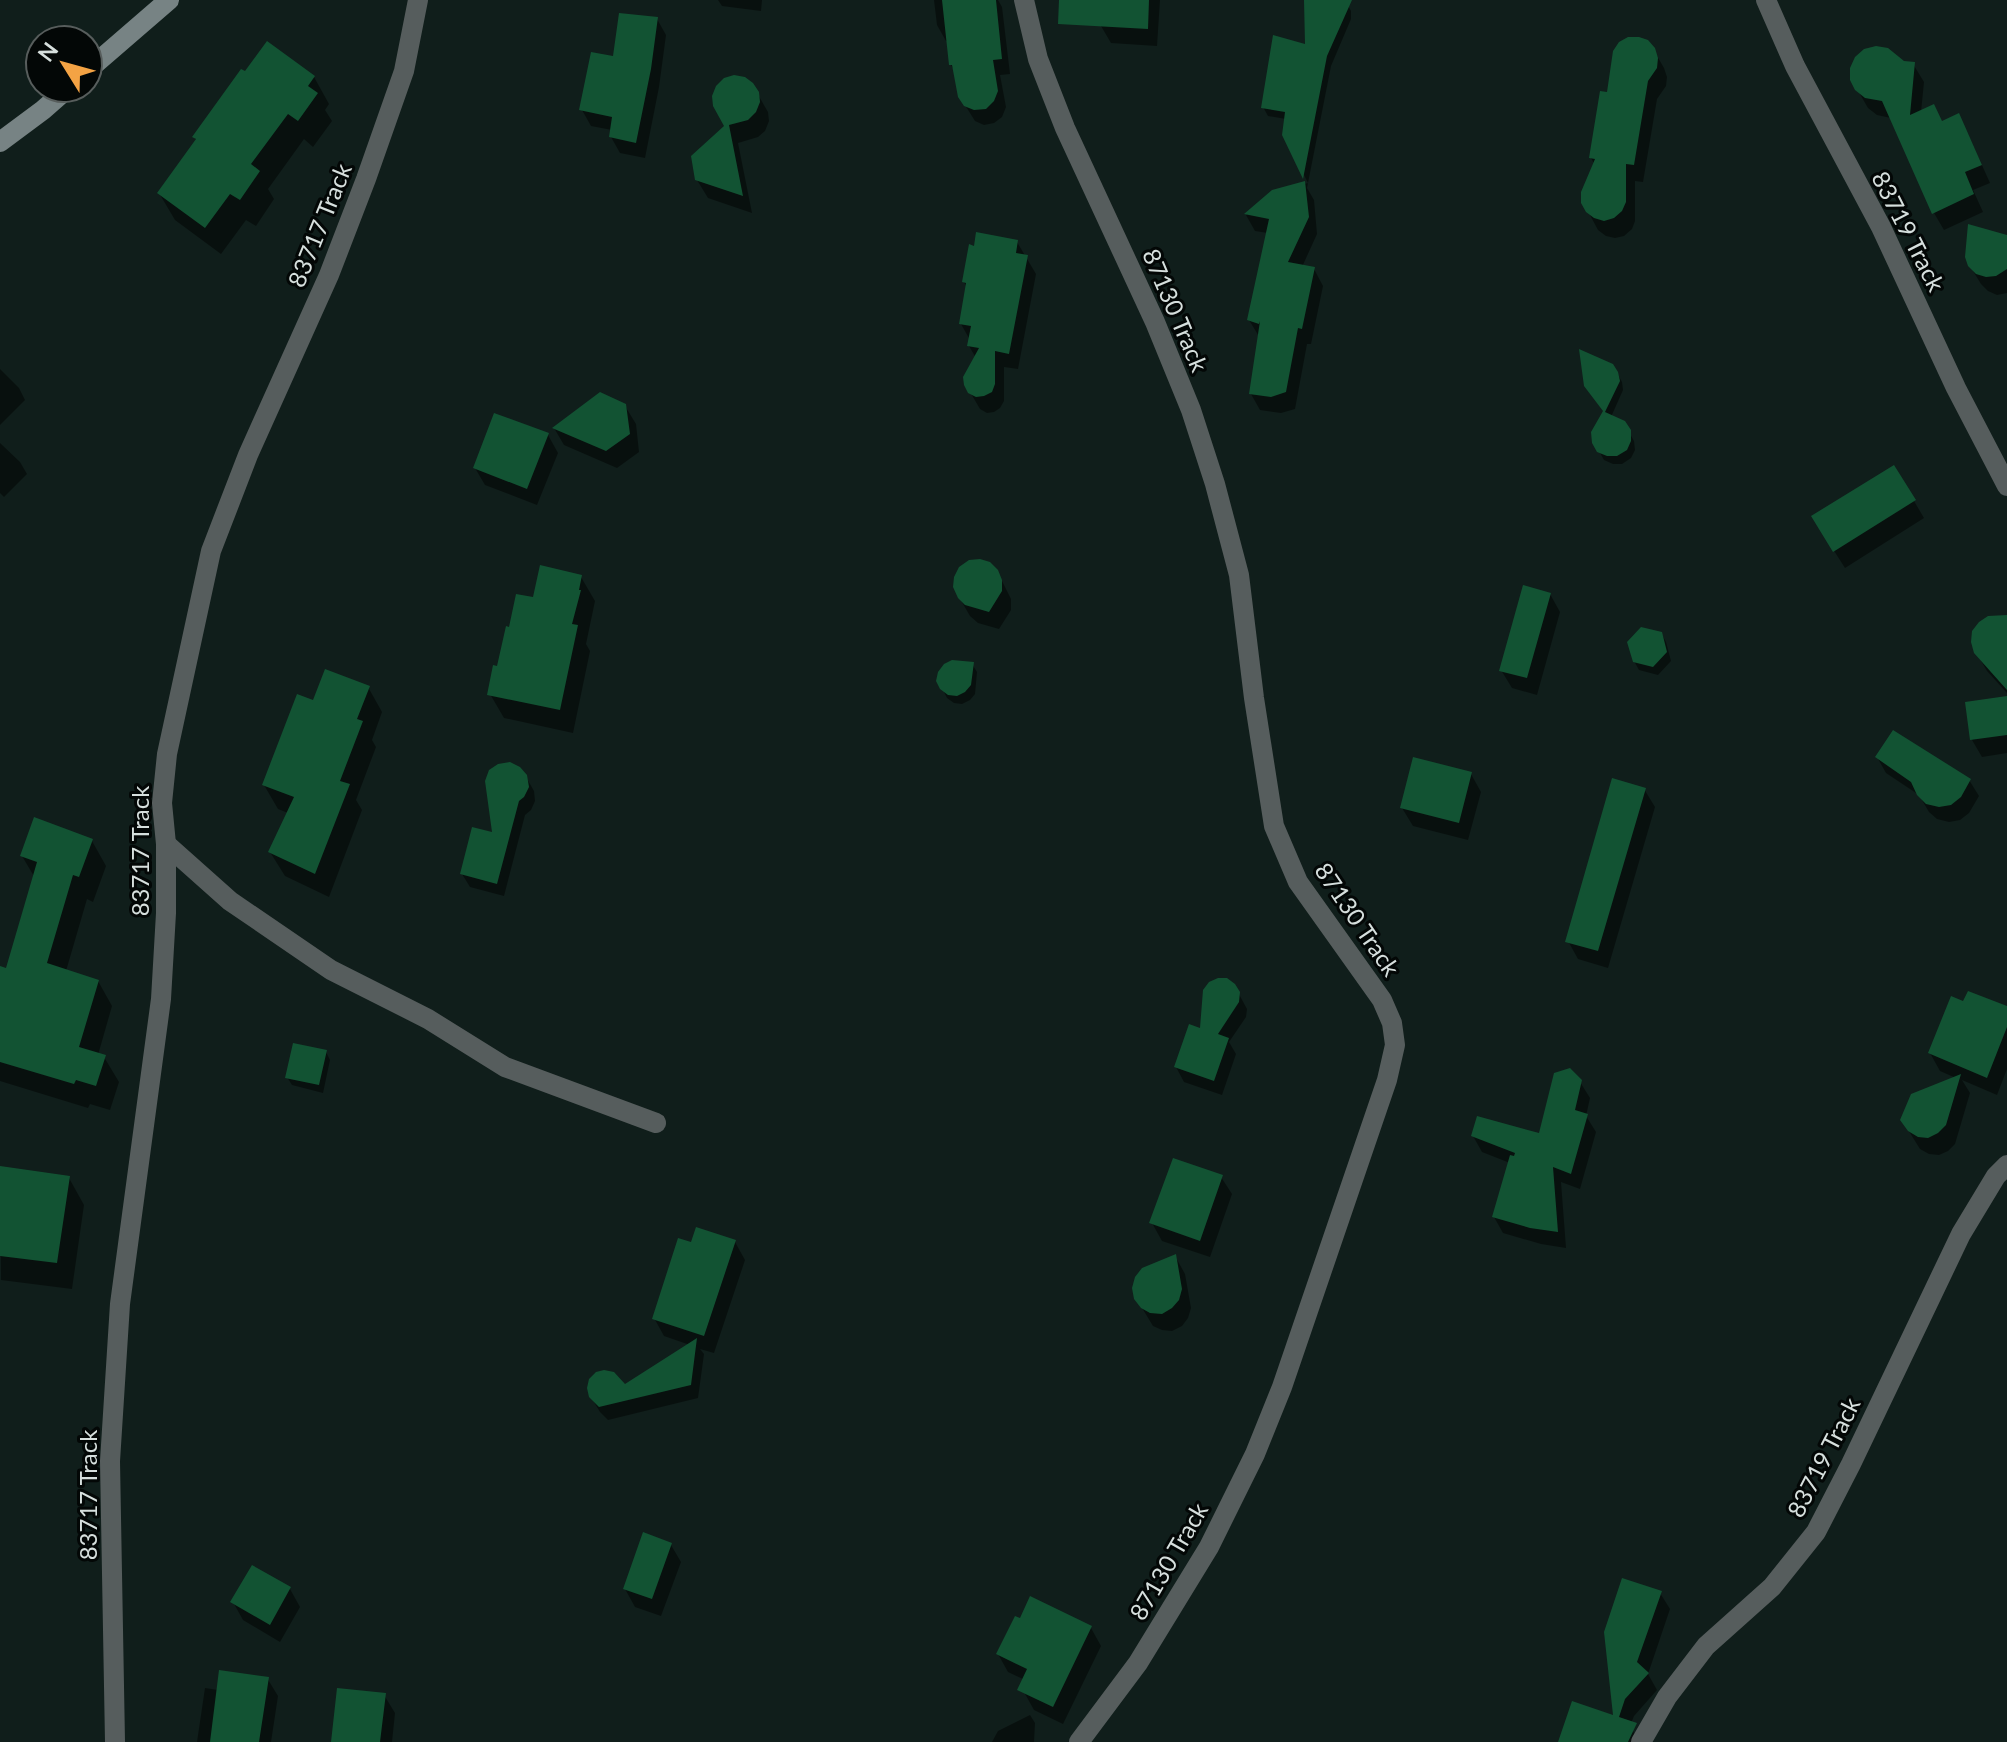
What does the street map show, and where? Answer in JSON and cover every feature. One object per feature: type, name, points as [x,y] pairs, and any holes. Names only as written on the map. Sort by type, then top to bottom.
[{"type":"street","points":[[104,56],[169,0]]},
{"type":"street","name":"83717 Track","points":[[115,1742],[111,1446],[120,1304],[161,999],[166,844],[162,803],[167,754],[211,551],[248,455],[329,275],[366,179],[404,71],[418,0]]},
{"type":"street","name":"87130 Track","points":[[1024,0],[1038,59],[1155,322],[1191,410],[1215,484],[1239,575],[1274,826],[1298,882],[1382,1000],[1392,1023],[1395,1045],[1387,1080],[1309,1311],[1255,1454],[1209,1547],[1146,1652],[1079,1742]]},
{"type":"street","name":"83719 Track","points":[[1766,0],[1795,66],[1881,227],[1956,388],[2005,481]]},
{"type":"street","points":[[0,142],[50,104]]},
{"type":"street","points":[[166,844],[230,901],[331,970],[428,1019],[505,1067],[656,1123]]},
{"type":"street","name":"83719 Track","points":[[1641,1742],[1667,1697],[1706,1646],[1772,1587],[1816,1532],[1961,1234],[1996,1176],[2007,1165]]},
{"type":"building","points":[[942,0],[996,0],[1002,59],[993,60],[998,91],[986,109],[974,110],[964,106],[958,97],[952,65],[949,65]]},
{"type":"building","points":[[1059,0],[1149,0],[1148,29],[1058,24]]},
{"type":"building","points":[[1304,0],[1352,0],[1327,56],[1303,179],[1282,135],[1285,112],[1261,108],[1273,35],[1305,44]]},
{"type":"building","points":[[619,13],[658,17],[636,143],[609,137],[612,117],[579,110],[591,52],[613,56]]},
{"type":"building","points":[[1628,37],[1648,40],[1655,48],[1657,68],[1648,81],[1634,165],[1626,164],[1626,202],[1614,218],[1604,221],[1586,212],[1581,203],[1581,192],[1595,159],[1589,158],[1600,91],[1607,92],[1613,51],[1619,42]]},
{"type":"building","points":[[267,41],[315,76],[308,86],[318,93],[298,121],[288,114],[251,164],[260,171],[240,200],[230,194],[205,228],[157,193],[196,139],[192,137],[241,69],[245,71]]},
{"type":"building","points":[[1876,46],[1888,48],[1904,61],[1915,62],[1910,115],[1934,104],[1942,121],[1959,113],[1982,165],[1965,172],[1974,194],[1932,214],[1882,101],[1865,98],[1855,90],[1850,80],[1850,68],[1855,57],[1864,49]]},
{"type":"building","points":[[734,75],[745,77],[753,83],[759,92],[760,102],[748,120],[729,125],[743,196],[695,180],[691,156],[724,126],[713,106],[712,96],[724,78]]},
{"type":"building","points":[[1305,181],[1309,217],[1288,262],[1315,267],[1302,329],[1298,328],[1286,392],[1271,397],[1249,394],[1260,321],[1259,324],[1247,320],[1269,219],[1244,214],[1272,190]]},
{"type":"building","points":[[1968,224],[2007,235],[2007,269],[1996,276],[1986,277],[1976,274],[1968,266],[1965,257]]},
{"type":"building","points":[[976,232],[1018,240],[1016,253],[1028,255],[1009,354],[995,351],[995,384],[992,392],[976,397],[968,393],[963,377],[979,348],[967,346],[971,326],[959,324],[969,244],[974,246]]},
{"type":"building","points":[[1579,349],[1613,364],[1618,372],[1620,381],[1605,412],[1625,421],[1631,430],[1631,441],[1627,450],[1617,456],[1597,452],[1592,443],[1591,432],[1603,411],[1584,386]]},
{"type":"building","points":[[600,392],[626,404],[630,434],[606,451],[552,428]]},
{"type":"building","points":[[494,413],[549,433],[527,489],[473,468]]},
{"type":"building","points":[[1894,465],[1916,500],[1833,552],[1811,516]]},
{"type":"building","points":[[969,560],[990,562],[1002,580],[1002,591],[989,612],[965,605],[953,587],[959,567]]},
{"type":"building","points":[[540,565],[582,575],[572,624],[578,625],[560,710],[487,695],[493,665],[497,666],[516,594],[533,597]]},
{"type":"building","points":[[1523,585],[1551,593],[1527,678],[1499,671]]},
{"type":"building","points":[[2007,615],[2007,690],[1974,653],[1971,642],[1972,631],[1979,622],[1988,616]]},
{"type":"building","points":[[1641,627],[1662,632],[1667,652],[1653,667],[1633,662],[1627,642]]},
{"type":"building","points":[[952,660],[974,662],[971,685],[957,696],[948,695],[936,681],[944,664]]},
{"type":"building","points":[[325,669],[370,686],[357,719],[363,721],[340,781],[350,784],[315,874],[268,852],[294,797],[262,785],[297,694],[313,700]]},
{"type":"building","points":[[2007,696],[2007,735],[1970,740],[1965,702]]},
{"type":"building","points":[[1893,730],[1971,779],[1961,797],[1951,805],[1939,807],[1926,804],[1911,782],[1875,757]]},
{"type":"building","points":[[1413,757],[1472,772],[1459,823],[1400,808]]},
{"type":"building","points":[[510,762],[527,775],[529,787],[519,801],[497,884],[460,874],[472,827],[492,832],[485,781],[489,770],[498,764]]},
{"type":"building","points":[[1612,778],[1646,788],[1598,951],[1565,942]]},
{"type":"building","points":[[34,817],[93,839],[79,877],[73,875],[47,963],[99,980],[79,1047],[106,1055],[96,1086],[76,1080],[74,1084],[0,1062],[0,966],[6,968],[37,862],[20,856]]},
{"type":"building","points":[[1227,978],[1240,992],[1239,1002],[1218,1034],[1229,1038],[1214,1081],[1174,1067],[1189,1024],[1200,1028],[1203,990],[1209,982]]},
{"type":"building","points":[[1968,991],[2007,1006],[2007,1027],[1987,1078],[1928,1053],[1951,996],[1963,1001]]},
{"type":"building","points":[[293,1043],[327,1050],[319,1085],[285,1078]]},
{"type":"building","points":[[1570,1068],[1582,1080],[1575,1110],[1588,1114],[1571,1174],[1553,1167],[1558,1232],[1492,1217],[1510,1155],[1514,1156],[1515,1153],[1471,1136],[1477,1116],[1539,1133],[1554,1073]]},
{"type":"building","points":[[1961,1074],[1946,1125],[1928,1138],[1908,1131],[1900,1120],[1911,1094]]},
{"type":"building","points":[[1173,1158],[1223,1175],[1200,1241],[1149,1223]]},
{"type":"building","points":[[0,1166],[70,1176],[57,1263],[0,1256]]},
{"type":"building","points":[[696,1227],[736,1240],[704,1336],[652,1319],[678,1238],[691,1242]]},
{"type":"building","points":[[1176,1254],[1182,1289],[1179,1300],[1162,1314],[1150,1313],[1134,1299],[1132,1288],[1135,1277],[1142,1268]]},
{"type":"building","points":[[697,1338],[691,1385],[599,1407],[589,1397],[589,1379],[596,1372],[614,1372],[625,1384]]},
{"type":"building","points":[[643,1532],[672,1543],[652,1599],[623,1589]]},
{"type":"building","points":[[252,1565],[291,1587],[270,1625],[230,1602]]},
{"type":"building","points":[[1622,1578],[1662,1591],[1637,1662],[1649,1673],[1625,1699],[1619,1717],[1637,1723],[1628,1742],[1558,1742],[1572,1701],[1613,1715],[1604,1632]]},
{"type":"building","points":[[1030,1596],[1092,1626],[1053,1707],[1017,1690],[1027,1669],[996,1654],[1015,1616],[1020,1618]]},
{"type":"building","points":[[219,1670],[269,1677],[259,1742],[210,1742]]},
{"type":"building","points":[[337,1688],[386,1693],[380,1742],[331,1742]]}]
